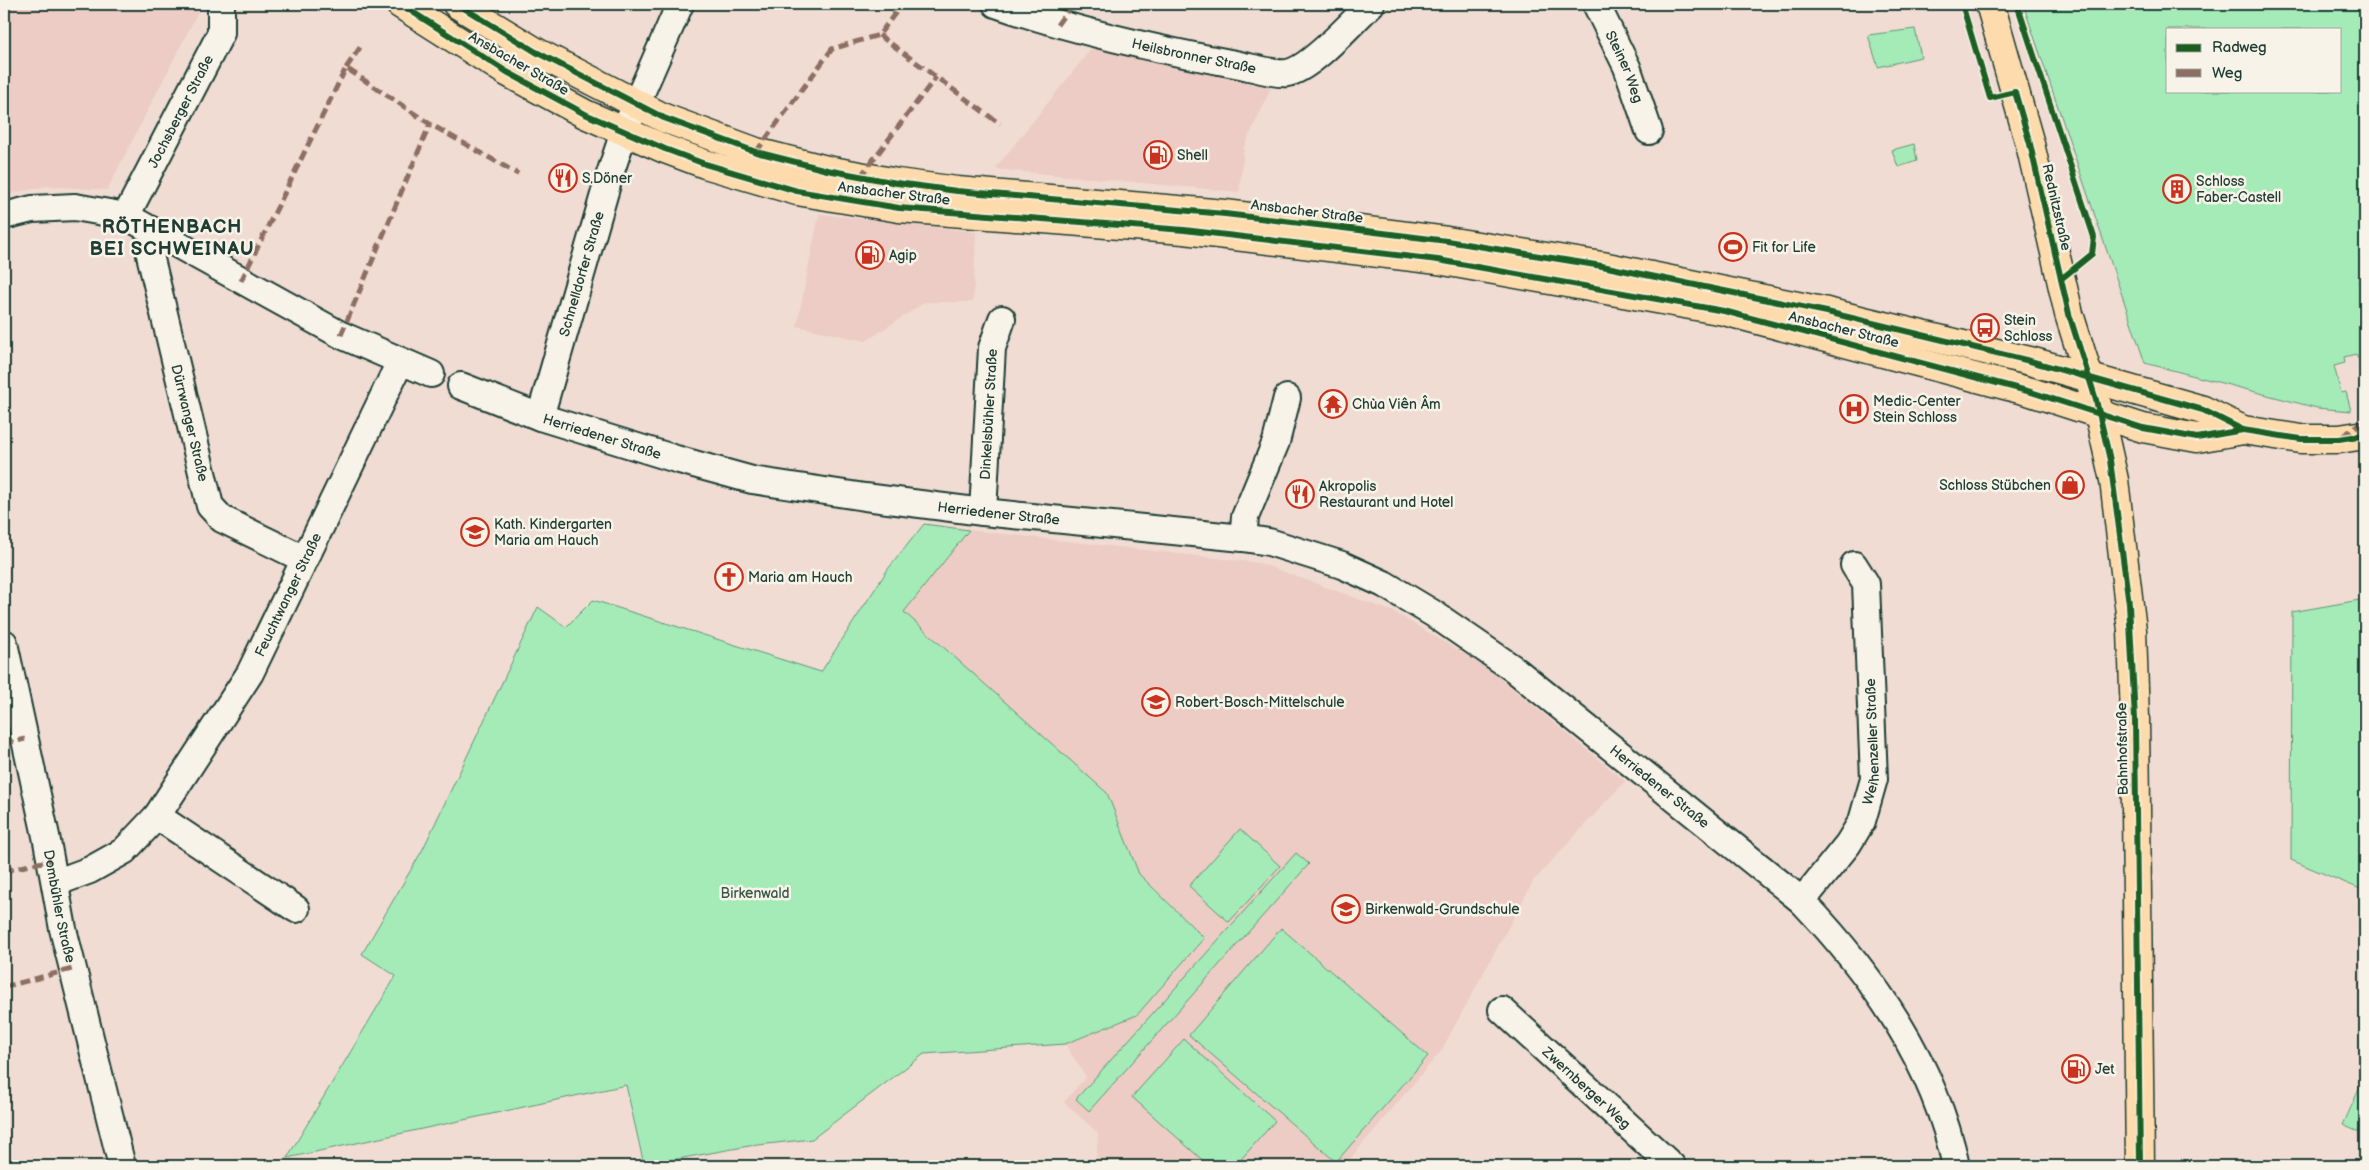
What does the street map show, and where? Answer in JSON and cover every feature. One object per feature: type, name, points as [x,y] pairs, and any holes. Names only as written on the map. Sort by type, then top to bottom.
[{"type":"main road","name":"Ansbacher Straße","points":[[400,4],[507,72],[570,107],[665,150],[743,176],[806,192],[868,204],[938,212],[1184,230],[1345,247],[1438,260],[1715,310],[1911,359],[2031,392],[2143,428],[2196,438],[2243,430]]},
{"type":"main road","name":"Ansbacher Straße","points":[[457,4],[536,52],[636,105],[672,122],[714,138],[782,159],[860,177],[957,191],[1225,214],[1447,241],[1707,287],[1827,312],[2021,358],[2204,410],[2243,430]]},
{"type":"main road","name":"Rednitzstraße","points":[[1990,4],[2030,144],[2069,314],[2090,378],[2099,414]]},
{"type":"main road","name":"Bahnhofstraße","points":[[2099,414],[2114,480],[2132,630],[2141,1087],[2140,1166]]},
{"type":"main road","points":[[2243,430],[2301,439],[2339,439],[2365,435]]},
{"type":"street","name":"Jochsberger Straße","points":[[126,216],[221,33],[221,4]]},
{"type":"street","points":[[624,132],[680,4]]},
{"type":"street","name":"Heilsbronner Straße","points":[[996,4],[1057,24],[1181,54],[1287,73],[1311,62],[1371,4]]},
{"type":"street","name":"Steiner Weg","points":[[1596,4],[1627,67],[1649,131]]},
{"type":"street","name":"Schnelldorfer Straße","points":[[540,416],[606,186],[624,132]]},
{"type":"street","points":[[4,216],[32,209],[75,207],[126,216],[341,335],[431,374]]},
{"type":"street","name":"Dürrwanger Straße","points":[[160,235],[150,255],[210,506],[222,520],[304,559]]},
{"type":"street","name":"Dinkelsbühler Straße","points":[[983,512],[992,348],[1002,319]]},
{"type":"street","name":"Feuchtwanger Straße","points":[[55,883],[90,870],[124,851],[157,816],[250,673],[400,362]]},
{"type":"street","name":"Herriedener Straße","points":[[462,386],[540,416],[676,459],[752,480],[865,498],[1268,542],[1342,565],[1384,584],[1434,614],[1514,670],[1802,901],[1839,940],[1863,970],[1889,1007],[1913,1048],[1929,1080],[1946,1127],[1956,1166]]},
{"type":"street","points":[[1243,538],[1245,517],[1276,442],[1287,398]]},
{"type":"street","name":"Weihenzeller Straße","points":[[1802,901],[1848,844],[1862,821],[1874,779],[1866,584],[1854,565]]},
{"type":"street","name":"Dombühler Straße","points":[[4,643],[46,836],[63,929],[122,1166]]},
{"type":"street","points":[[157,816],[296,909]]},
{"type":"street","name":"Zwernberger Weg","points":[[1502,1010],[1672,1166]]},
{"type":"shaded area","points":[[4,4],[202,4],[107,190],[47,186],[4,195]]},
{"type":"shaded area","points":[[1092,48],[1271,88],[1244,147],[1239,192],[995,169]]},
{"type":"shaded area","points":[[819,214],[976,232],[973,302],[925,302],[866,341],[797,326]]},
{"type":"shaded area","name":"Birkenwald-Grundschule","points":[[969,530],[1259,563],[1394,612],[1486,667],[1625,781],[1534,880],[1441,1051],[1344,1166],[1096,1166],[1098,1133],[1064,1102],[1086,1077],[1065,1044],[1137,1015],[1204,938],[1139,874],[1107,793],[903,612]]},
{"type":"green space","points":[[2023,4],[2365,4],[2365,277],[2358,281],[2365,298],[2365,358],[2358,359],[2356,354],[2344,357],[2345,363],[2334,366],[2341,393],[2346,392],[2351,411],[2317,408],[2145,363]]},
{"type":"green space","points":[[1915,29],[1921,57],[1878,67],[1868,35]]},
{"type":"green space","points":[[1914,144],[1917,161],[1898,167],[1892,150]]},
{"type":"green space","name":"Birkenwald","points":[[924,524],[969,530],[904,612],[1107,793],[1139,874],[1204,938],[1137,1015],[1065,1044],[924,1054],[812,1139],[749,1146],[644,1165],[626,1085],[287,1158],[396,976],[362,954],[423,849],[538,607],[566,627],[593,600],[821,672],[888,569]]},
{"type":"green space","points":[[2365,599],[2365,891],[2291,860],[2292,612]]},
{"type":"green space","points":[[1240,829],[1280,866],[1229,922],[1189,886]]},
{"type":"green space","points":[[1296,853],[1309,864],[1089,1111],[1076,1099]]},
{"type":"green space","points":[[1281,928],[1428,1056],[1336,1162],[1189,1035]]},
{"type":"green space","points":[[1184,1039],[1275,1121],[1235,1166],[1209,1166],[1132,1097]]},
{"type":"green space","points":[[2365,1076],[2365,1135],[2343,1125]]},
{"type":"marked path","points":[[756,152],[832,49],[879,35],[902,4]]},
{"type":"marked path","points":[[1057,25],[1072,4]]},
{"type":"marked path","points":[[879,35],[1000,124]]},
{"type":"marked path","points":[[346,68],[361,46]]},
{"type":"marked path","points":[[241,281],[346,68],[430,124],[518,174]]},
{"type":"marked path","points":[[860,177],[936,77]]},
{"type":"marked path","points":[[341,335],[430,124]]},
{"type":"marked path","points":[[2343,436],[2365,420]]},
{"type":"marked path","points":[[4,744],[25,739]]},
{"type":"marked path","points":[[4,871],[51,860]]},
{"type":"marked path","points":[[4,987],[72,969]]},
{"type":"cycle path","points":[[400,4],[507,72],[585,114],[665,149],[705,164],[797,191],[899,208],[1184,230],[1438,260],[1724,311],[2031,392],[2143,428],[2197,438],[2243,430]]},
{"type":"cycle path","points":[[457,4],[536,52],[664,118],[756,152],[827,170],[897,183],[957,191],[1225,214],[1343,228],[1447,241],[1602,266],[1827,312],[2030,361],[2203,410],[2243,430],[2301,439],[2339,439],[2365,435]]},
{"type":"cycle path","points":[[1962,4],[1990,98],[2015,92],[2030,144],[2069,314],[2096,400],[2110,460],[2129,604],[2135,719],[2140,1166]]},
{"type":"cycle path","points":[[2017,4],[2094,237],[2092,254],[2061,279]]},
{"type":"place","name":"Shell","points":[[1158,155]]},
{"type":"place","name":"S.Döner","points":[[563,178]]},
{"type":"place","name":"Schloss Faber-Castell","points":[[2177,189]]},
{"type":"place","name":"Fit for Life","points":[[1733,247]]},
{"type":"place","name":"Agip","points":[[870,255]]},
{"type":"place","name":"Stein Schloss","points":[[1985,328]]},
{"type":"place","name":"Chùa Viên Âm","points":[[1333,404]]},
{"type":"place","name":"Medic-Center Stein Schloss","points":[[1854,409]]},
{"type":"place","name":"Schloss Stübchen","points":[[2070,485]]},
{"type":"place","name":"Akropolis Restaurant und Hotel","points":[[1300,494]]},
{"type":"place","name":"Kath. Kindergarten Maria am Hauch","points":[[475,532]]},
{"type":"place","name":"Maria am Hauch","points":[[729,577]]},
{"type":"place","name":"Robert-Bosch-Mittelschule","points":[[1156,702]]},
{"type":"place","name":"Birkenwald-Grundschule","points":[[1346,909]]},
{"type":"place","name":"Jet","points":[[2076,1069]]},
{"type":"district","name":"RÖTHENBACH BEI SCHWEINAU","points":[[172,237]]}]
